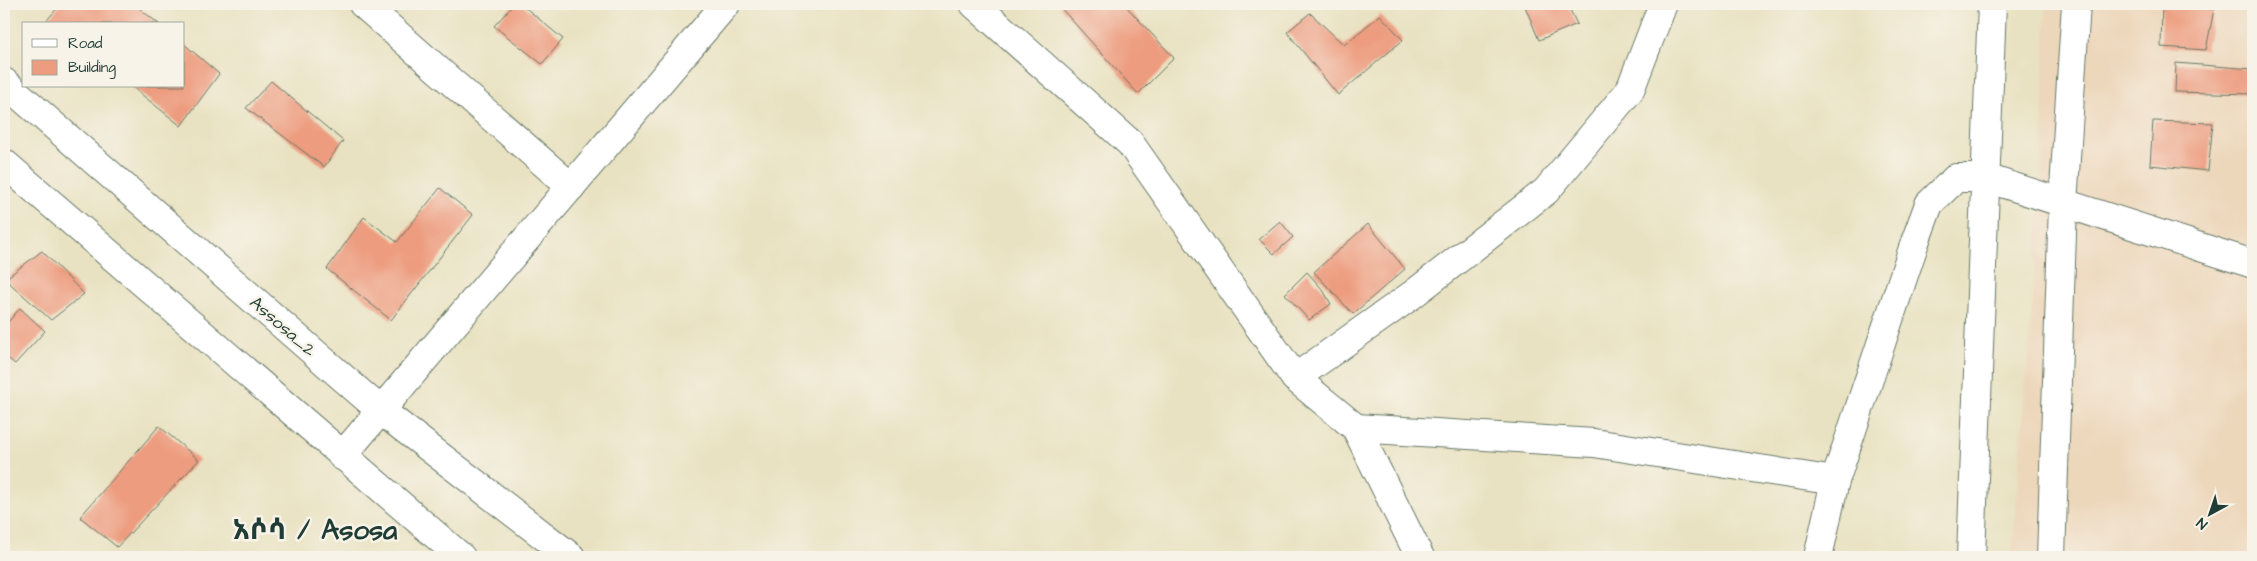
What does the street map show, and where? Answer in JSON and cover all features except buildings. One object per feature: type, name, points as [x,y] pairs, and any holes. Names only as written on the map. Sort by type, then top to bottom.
[{"type":"main road","points":[[363,4],[571,186]]},
{"type":"main road","points":[[342,456],[726,4]]},
{"type":"main road","points":[[974,4],[1130,144],[1295,378],[1356,428],[1420,557]]},
{"type":"main road","points":[[1295,378],[1412,295],[1546,191],[1630,90],[1663,4]]},
{"type":"main road","points":[[1972,557],[1992,4]]},
{"type":"main road","points":[[2051,557],[2063,204],[2076,4]]},
{"type":"main road","name":"Assosa_2","points":[[4,82],[380,410],[571,557]]},
{"type":"main road","points":[[4,163],[460,557]]},
{"type":"main road","points":[[1818,557],[1835,481],[1929,204],[1956,178],[1986,178],[2253,264]]},
{"type":"main road","points":[[1356,428],[1594,443],[1835,481]]},
{"type":"shaded area","points":[[2046,4],[2253,4],[2253,557],[2012,557],[2041,194]]},
{"type":"district","name":"አሶሳ / Asosa","points":[[315,529]]}]
